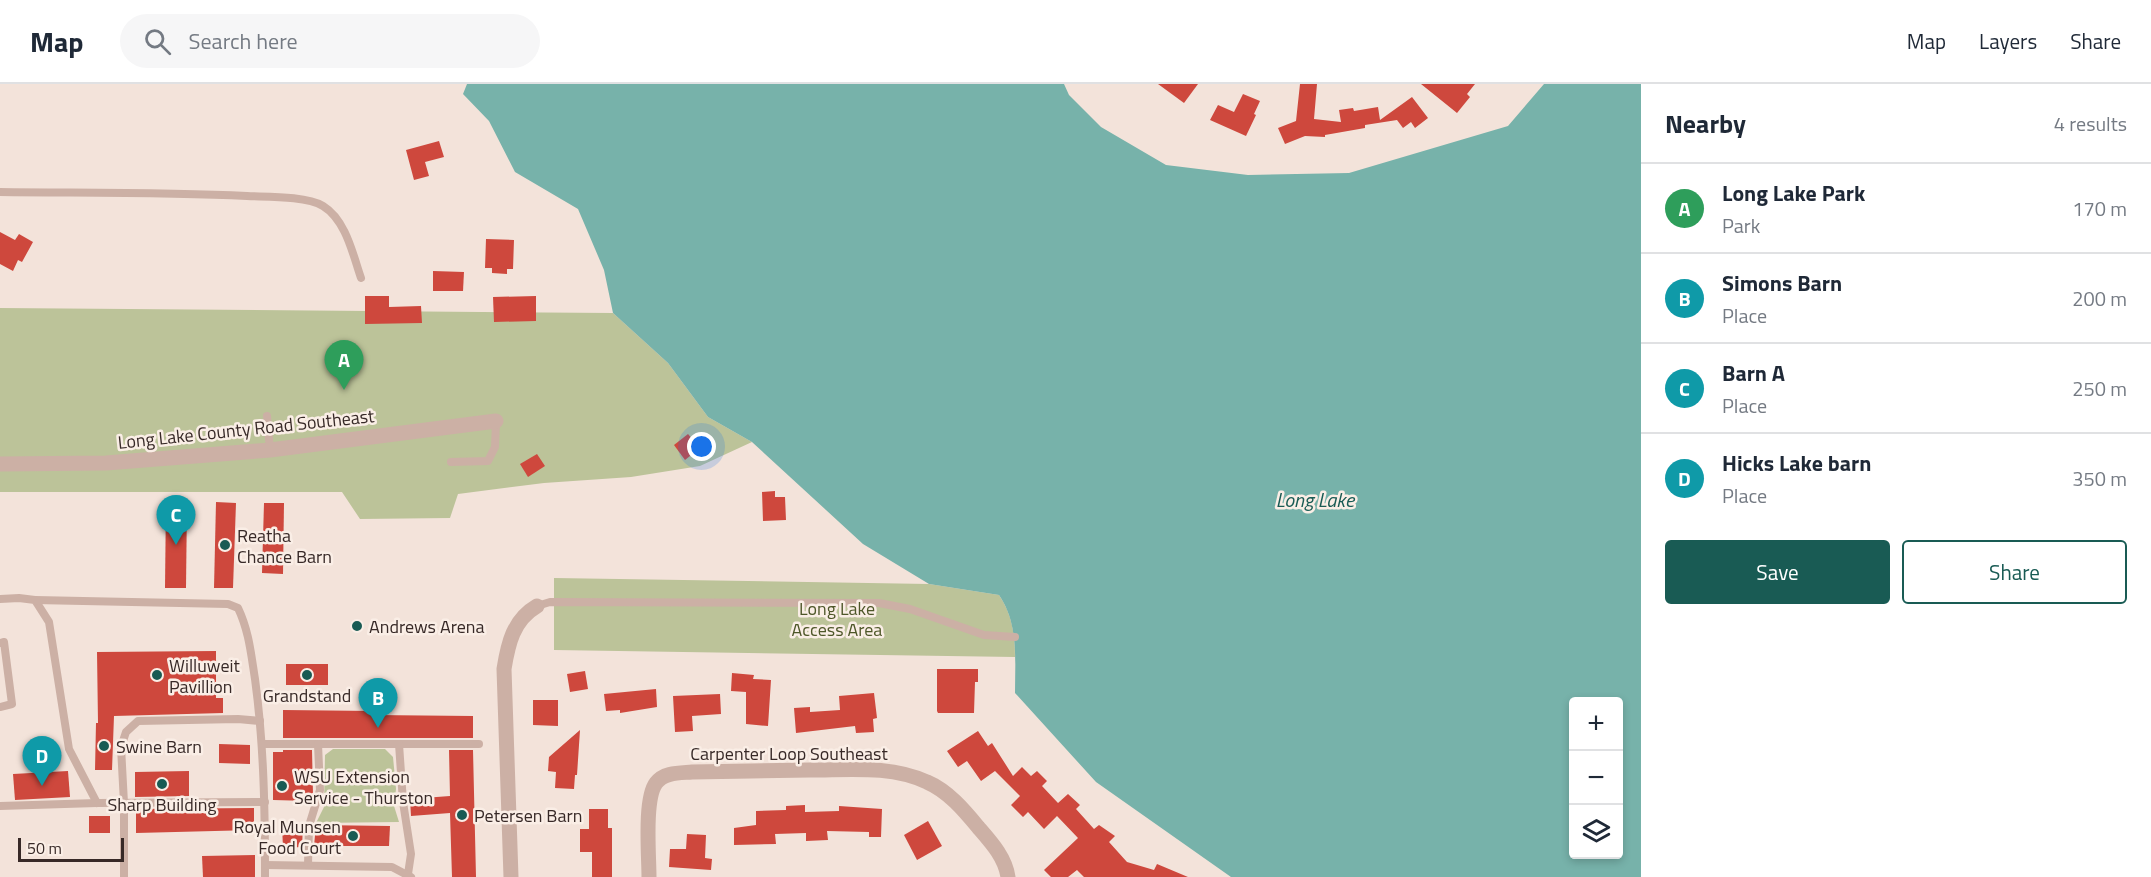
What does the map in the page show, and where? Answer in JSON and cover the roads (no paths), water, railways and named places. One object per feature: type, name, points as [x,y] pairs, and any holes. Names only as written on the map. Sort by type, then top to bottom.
[{"type":"street","name":"Long Lake County Road Southeast","points":[[0,464],[106,463],[270,450],[496,421]]},
{"type":"street","points":[[511,877],[504,669],[508,642],[519,622],[528,611],[537,606]]},
{"type":"street","name":"Carpenter Loop Southeast","points":[[649,877],[649,798],[656,782],[668,775],[692,772],[858,770],[888,771],[914,776],[930,783],[964,810],[1001,857],[1008,877]]},
{"type":"lane","points":[[0,192],[210,195],[272,197],[312,202],[332,213],[339,224],[361,278]]},
{"type":"lane","points":[[267,416],[270,450]]},
{"type":"lane","points":[[450,462],[488,461],[495,447],[496,421]]},
{"type":"lane","points":[[0,599],[228,604],[238,608],[250,643],[260,721],[265,802],[265,877]]},
{"type":"lane","points":[[35,600],[49,622],[69,748],[97,803]]},
{"type":"lane","points":[[537,606],[550,602],[879,603],[910,609],[984,635],[1015,637]]},
{"type":"lane","points":[[0,643],[4,642],[12,705],[0,707]]},
{"type":"lane","points":[[124,877],[121,747],[126,732],[138,721],[238,719],[260,721]]},
{"type":"lane","points":[[262,744],[479,744]]},
{"type":"lane","points":[[308,866],[309,826],[320,790],[318,744]]},
{"type":"lane","points":[[265,866],[392,867],[409,876],[411,854],[403,802],[399,744]]},
{"type":"lane","points":[[0,806],[265,802]]},
{"type":"water","name":"Long Lake","points":[[467,84],[1064,84],[1069,95],[1101,127],[1166,165],[1248,175],[1349,173],[1508,126],[1544,84],[1641,84],[1641,877],[1231,877],[1096,782],[1015,693],[1013,630],[999,595],[929,584],[863,544],[752,442],[708,417],[668,363],[613,313],[604,270],[578,209],[515,172],[489,121],[463,94]]},
{"type":"place","name":"Long Lake Park","points":[[344,390]]},
{"type":"place","name":"Barn A","points":[[176,545]]},
{"type":"place","name":"Reatha Chance Barn","points":[[225,545]]},
{"type":"place","name":"Andrews Arena","points":[[357,626]]},
{"type":"place","name":"Willuweit Pavillion","points":[[157,675]]},
{"type":"place","name":"Grandstand","points":[[307,675]]},
{"type":"place","name":"Simons Barn","points":[[378,728]]},
{"type":"place","name":"Swine Barn","points":[[104,746]]},
{"type":"place","name":"Sharp Building","points":[[162,784]]},
{"type":"place","name":"Hicks Lake barn","points":[[42,786]]},
{"type":"place","name":"WSU Extension Service - Thurston","points":[[282,786]]},
{"type":"place","name":"Petersen Barn","points":[[462,815]]},
{"type":"place","name":"Royal Munsen Food Court","points":[[353,836]]},
{"type":"park label","name":"Long Lake Access Area","points":[[837,618]]}]
